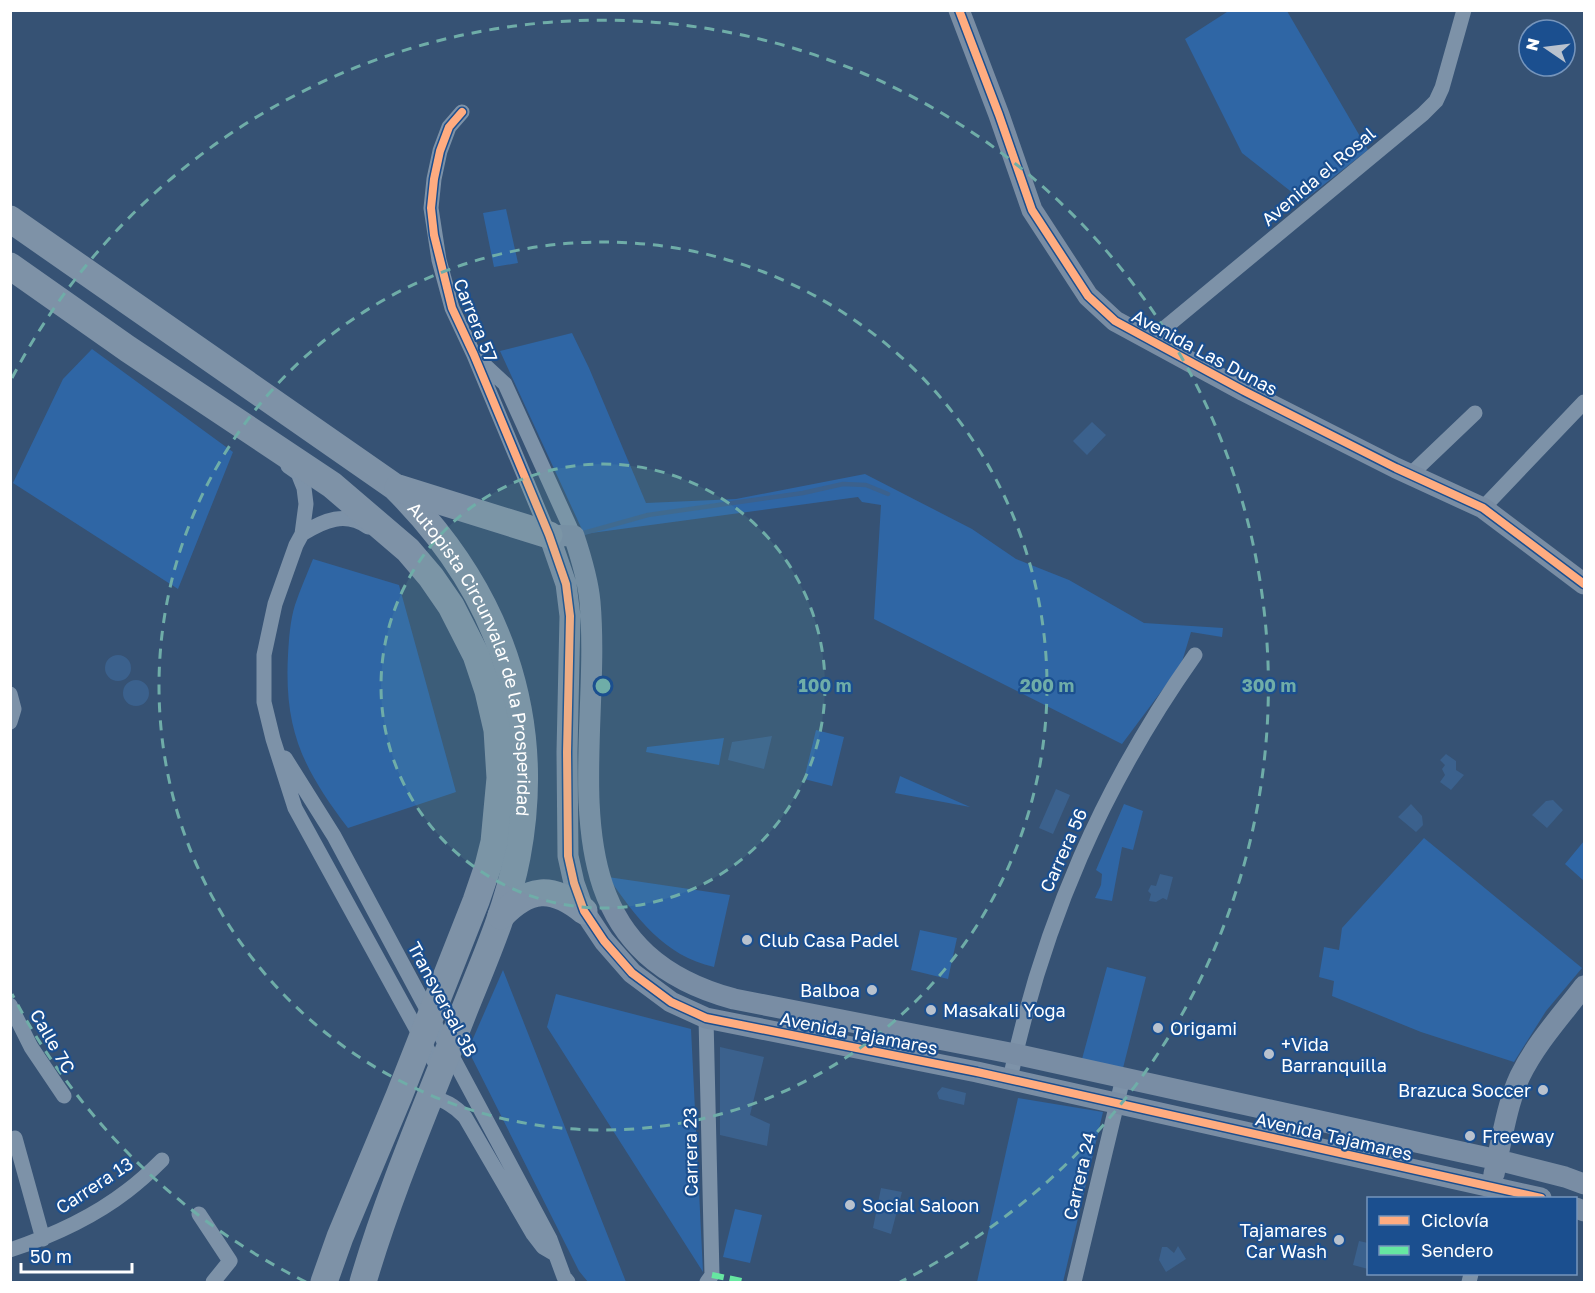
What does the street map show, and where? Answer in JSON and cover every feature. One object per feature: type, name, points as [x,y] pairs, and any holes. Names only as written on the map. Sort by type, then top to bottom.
[{"type":"highway","name":"Autopista Circunvalar de la Prosperidad","points":[[10,219],[395,486],[420,512],[453,553],[471,581],[493,624],[513,685],[523,750],[524,803],[517,857],[501,916],[399,1177],[363,1282]]},
{"type":"highway","name":"Autopista Circunvalar de la Prosperidad","points":[[10,266],[128,349],[332,485],[408,550],[451,606],[476,655],[488,691],[497,730],[500,778],[494,842],[488,866],[477,901],[340,1237],[324,1282]]},
{"type":"highway","points":[[395,486],[561,535]]},
{"type":"highway","points":[[501,916],[514,902],[532,894],[551,893],[569,899],[584,911]]},
{"type":"street","name":"Avenida Las Dunas","points":[[959,10],[1032,210],[1088,296],[1115,321],[1244,391],[1410,475],[1483,508],[1584,584]]},
{"type":"street","name":"Avenida el Rosal","points":[[1152,342],[1167,326],[1436,101],[1442,88],[1464,10]]},
{"type":"street","name":"Carrera 57","points":[[462,112],[449,127],[440,151],[431,208],[445,287],[462,334],[561,535]]},
{"type":"street","name":"Carrera 57","points":[[474,355],[505,384],[561,535]]},
{"type":"street","points":[[1483,508],[1584,402]]},
{"type":"street","name":"Transversal 3B","points":[[212,404],[215,413],[298,473],[304,488],[306,504],[303,534],[296,545],[275,604],[264,655],[264,702],[295,808],[422,1039],[435,1084]]},
{"type":"street","points":[[1410,475],[1475,413]]},
{"type":"street","points":[[303,534],[314,526],[329,521],[345,518],[357,519],[398,549],[408,550]]},
{"type":"street","name":"Avenida Tajamares","points":[[561,535],[570,616],[567,752],[568,856],[574,883],[584,911],[604,940],[632,973],[671,1002],[706,1018],[1010,1079],[1490,1192],[1532,1197]]},
{"type":"street","name":"Avenida Tajamares","points":[[561,535],[583,564],[590,600],[588,753],[592,846],[602,886],[619,921],[639,946],[668,972],[710,993],[734,999],[1015,1054],[1498,1160],[1584,1184]]},
{"type":"street","name":"Carrera 56","points":[[1010,1079],[1035,975],[1062,899],[1105,801],[1142,734],[1195,655]]},
{"type":"street","points":[[10,694],[14,709],[11,721]]},
{"type":"street","name":"Transversal 3B","points":[[273,739],[334,836],[550,1239],[568,1282]]},
{"type":"street","points":[[1490,1192],[1513,1095],[1521,1074],[1544,1037],[1584,986]]},
{"type":"street","name":"Calle 7C","points":[[10,1005],[31,1047],[64,1096]]},
{"type":"street","name":"Carrera 23","points":[[706,1018],[712,1275],[707,1282]]},
{"type":"street","name":"Carrera 24","points":[[1074,1282],[1123,1078]]},
{"type":"street","points":[[435,1084],[444,1100],[456,1107],[465,1117],[533,1234],[543,1247],[555,1254]]},
{"type":"street","points":[[15,1138],[43,1239]]},
{"type":"street","name":"Carrera 13","points":[[10,1250],[43,1239],[86,1218],[126,1192],[162,1160]]},
{"type":"street","points":[[199,1214],[230,1262],[213,1282]]},
{"type":"shaded area","points":[[1230,10],[1287,11],[1368,150],[1303,201],[1242,153],[1185,39]]},
{"type":"shaded area","points":[[506,209],[518,263],[494,267],[483,213]]},
{"type":"shaded area","points":[[572,333],[646,503],[736,499],[865,474],[972,529],[1016,559],[1069,580],[1144,623],[1223,628],[1222,637],[1191,632],[1181,665],[1122,744],[874,619],[881,505],[862,502],[858,497],[584,534],[500,351]]},
{"type":"shaded area","points":[[92,349],[233,452],[178,589],[13,483],[63,379]]},
{"type":"shaded area","points":[[1092,422],[1106,435],[1087,455],[1073,441]]},
{"type":"shaded area","points":[[313,559],[399,585],[456,792],[348,828],[319,787],[308,767],[293,727],[288,682],[288,649],[292,617]]},
{"type":"shaded area","points":[[118,655],[127,659],[131,668],[127,677],[118,681],[109,677],[105,668],[109,659]]},
{"type":"shaded area","points":[[136,680],[145,684],[149,693],[145,702],[136,706],[127,702],[123,693],[127,684]]},
{"type":"shaded area","points":[[816,730],[844,737],[832,786],[804,779]]},
{"type":"shaded area","points":[[772,736],[764,769],[728,760],[732,742]]},
{"type":"shaded area","points":[[724,738],[719,765],[646,752],[647,747]]},
{"type":"shaded area","points":[[1446,754],[1456,761],[1456,770],[1464,775],[1451,790],[1440,782],[1445,775],[1442,769],[1445,765],[1440,760]]},
{"type":"shaded area","points":[[900,776],[970,807],[895,793]]},
{"type":"shaded area","points":[[1056,789],[1070,795],[1053,834],[1039,828]]},
{"type":"shaded area","points":[[1553,800],[1563,810],[1547,828],[1532,815],[1546,801]]},
{"type":"shaded area","points":[[1124,804],[1143,811],[1133,850],[1122,847],[1112,901],[1095,898],[1101,885],[1102,874],[1096,870]]},
{"type":"shaded area","points":[[1411,804],[1422,816],[1423,825],[1416,832],[1398,817]]},
{"type":"shaded area","points":[[1424,838],[1582,968],[1546,1011],[1514,1062],[1421,1032],[1332,996],[1334,981],[1319,977],[1324,947],[1339,950],[1342,928]]},
{"type":"shaded area","points":[[1584,841],[1584,881],[1565,864]]},
{"type":"shaded area","points":[[1160,874],[1173,877],[1167,900],[1163,898],[1156,902],[1149,901],[1151,894],[1148,891],[1151,885],[1156,886]]},
{"type":"shaded area","points":[[608,877],[730,895],[714,967],[680,954],[653,933]]},
{"type":"shaded area","points":[[920,930],[957,938],[948,979],[911,970]]},
{"type":"shaded area","points":[[1107,967],[1146,977],[1123,1068],[1082,1059]]},
{"type":"shaded area","points":[[503,970],[626,1282],[588,1282],[579,1271],[468,1050]]},
{"type":"shaded area","points":[[556,994],[691,1029],[703,1272],[547,1027]]},
{"type":"shaded area","points":[[720,1047],[764,1057],[750,1115],[770,1124],[767,1146],[720,1135]]},
{"type":"shaded area","points":[[942,1087],[966,1093],[964,1105],[939,1099],[937,1093]]},
{"type":"shaded area","points":[[1018,1098],[1103,1112],[1063,1282],[977,1282]]},
{"type":"shaded area","points":[[881,1188],[902,1192],[891,1234],[873,1228]]},
{"type":"shaded area","points":[[735,1209],[762,1215],[750,1263],[723,1257]]},
{"type":"shaded area","points":[[1359,1241],[1367,1243],[1367,1269],[1353,1265]]},
{"type":"shaded area","points":[[1178,1246],[1186,1259],[1166,1272],[1159,1260],[1162,1247],[1167,1247],[1174,1253]]},
{"type":"waterway","points":[[580,534],[648,515],[803,493],[843,484],[866,485],[888,494]]},
{"type":"marked path","points":[[712,1275],[747,1282]]},
{"type":"cycle path","points":[[959,10],[1032,210],[1088,296],[1115,321],[1244,391],[1396,468],[1483,508],[1584,584]]},
{"type":"cycle path","points":[[462,112],[449,127],[440,151],[431,208],[434,235],[452,308],[549,535],[566,584],[570,616],[567,752],[568,856],[584,911],[604,941],[632,973],[671,1002],[706,1018],[977,1072],[1537,1197]]},
{"type":"place","name":"Club Casa Padel","points":[[747,940]]},
{"type":"place","name":"Balboa","points":[[872,990]]},
{"type":"place","name":"Masakali Yoga","points":[[931,1010]]},
{"type":"place","name":"Origami","points":[[1158,1028]]},
{"type":"place","name":"+Vida Barranquilla","points":[[1269,1054]]},
{"type":"place","name":"Brazuca Soccer","points":[[1543,1090]]},
{"type":"place","name":"Freeway","points":[[1470,1136]]},
{"type":"place","name":"Social Saloon","points":[[850,1205]]},
{"type":"place","name":"Tajamares Car Wash","points":[[1339,1240]]}]
